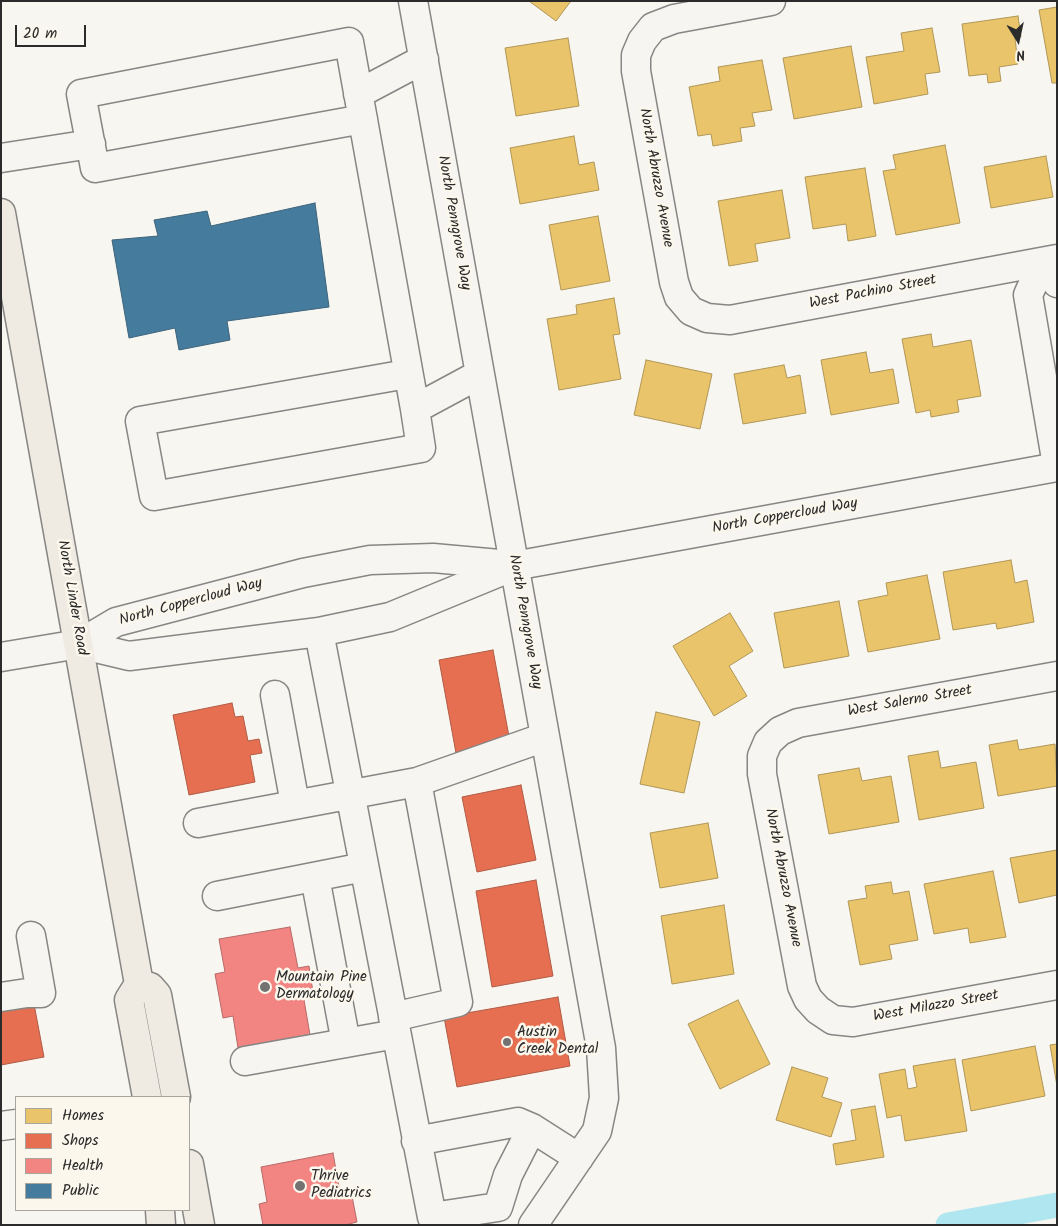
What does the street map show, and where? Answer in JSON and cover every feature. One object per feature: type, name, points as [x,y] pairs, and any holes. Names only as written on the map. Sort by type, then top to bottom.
[{"type":"main road","name":"North Linder Road","points":[[1,213],[139,984],[130,1000],[147,1096]]},
{"type":"main road","points":[[139,984],[150,987],[157,995],[176,1096]]},
{"type":"main road","points":[[190,1170],[200,1225]]},
{"type":"main road","points":[[160,1211],[162,1225]]},
{"type":"street","name":"North Penngrove Way","points":[[413,1],[601,1048],[604,1098],[597,1131],[533,1225]]},
{"type":"street","name":"North Abruzzo Avenue","points":[[691,311],[679,297],[674,282],[636,71],[636,55],[642,41],[653,27],[674,19],[771,1]]},
{"type":"street","points":[[408,374],[140,421],[154,496],[421,448],[361,106],[349,42],[81,94],[95,168],[361,106],[424,59]]},
{"type":"street","points":[[1,158],[91,144]]},
{"type":"street","points":[[1052,268],[1028,295],[1057,466]]},
{"type":"street","name":"West Pachino Street","points":[[691,311],[708,318],[730,320],[1052,268]]},
{"type":"street","points":[[415,409],[480,374]]},
{"type":"street","name":"North Coppercloud Way","points":[[79,644],[129,656],[320,632],[390,616],[514,566],[1057,466]]},
{"type":"street","name":"North Coppercloud Way","points":[[79,644],[116,622],[303,573],[370,560],[433,558],[514,566]]},
{"type":"street","points":[[320,632],[432,1217],[498,1206],[508,1175],[532,1128]]},
{"type":"street","points":[[1,657],[79,644]]},
{"type":"street","name":"West Salerno Street","points":[[768,742],[780,731],[798,723],[1057,676]]},
{"type":"street","points":[[275,695],[295,804]]},
{"type":"street","points":[[198,823],[350,793],[417,782],[545,737]]},
{"type":"street","name":"North Abruzzo Avenue","points":[[768,742],[762,756],[762,774],[802,986],[808,999],[818,1010]]},
{"type":"street","points":[[245,1061],[346,1043],[458,1002],[417,782]]},
{"type":"street","points":[[217,896],[364,868]]},
{"type":"street","points":[[315,876],[346,1043]]},
{"type":"street","points":[[1,997],[41,993],[30,936]]},
{"type":"street","name":"West Milazzo Street","points":[[818,1010],[833,1020],[853,1022],[1057,985]]},
{"type":"street","points":[[416,1141],[518,1122],[532,1128],[579,1158]]},
{"type":"street","points":[[1,1126],[15,1124]]},
{"type":"building: Homes","points":[[529,1],[571,1],[556,21]]},
{"type":"building: Homes","points":[[1057,7],[1057,83],[1052,83],[1039,10]]},
{"type":"building: Homes","points":[[1018,16],[1021,37],[1015,38],[1018,64],[999,67],[1001,81],[988,83],[987,74],[969,76],[962,24]]},
{"type":"building: Homes","points":[[932,28],[940,72],[925,74],[928,94],[874,104],[866,57],[904,51],[901,33]]},
{"type":"building: Homes","points":[[568,38],[579,106],[516,116],[505,48]]},
{"type":"building: Homes","points":[[851,46],[862,107],[794,119],[783,58]]},
{"type":"building: Homes","points":[[762,60],[772,110],[752,113],[755,126],[740,128],[742,141],[713,146],[711,134],[698,136],[689,87],[720,81],[718,67]]},
{"type":"building: Homes","points":[[574,136],[579,165],[594,162],[599,190],[520,204],[510,148]]},
{"type":"building: Homes","points":[[945,145],[960,223],[896,235],[883,171],[896,169],[893,155]]},
{"type":"building: Homes","points":[[1046,156],[1053,197],[991,208],[984,167]]},
{"type":"building: Homes","points":[[865,168],[876,236],[848,241],[846,224],[813,229],[805,177]]},
{"type":"building: Homes","points":[[782,190],[790,238],[755,244],[758,261],[729,266],[718,201]]},
{"type":"building: Homes","points":[[598,216],[610,281],[561,290],[549,225]]},
{"type":"building: Homes","points":[[614,298],[620,334],[613,335],[621,379],[559,390],[547,319],[577,314],[576,305]]},
{"type":"building: Homes","points":[[931,334],[933,347],[971,340],[981,396],[957,400],[959,412],[931,417],[930,410],[916,413],[902,339]]},
{"type":"building: Homes","points":[[866,352],[870,373],[893,369],[899,403],[831,415],[821,360]]},
{"type":"building: Homes","points":[[646,360],[712,374],[700,429],[634,415]]},
{"type":"building: Homes","points":[[784,365],[787,378],[800,375],[806,413],[743,424],[734,374]]},
{"type":"building: Homes","points":[[1011,560],[1015,583],[1027,580],[1034,622],[997,629],[996,623],[953,630],[943,572]]},
{"type":"building: Homes","points":[[927,575],[940,639],[868,652],[858,601],[888,595],[886,583]]},
{"type":"building: Homes","points":[[839,601],[849,656],[784,668],[774,613]]},
{"type":"building: Homes","points":[[730,613],[753,651],[729,666],[747,696],[714,716],[673,646]]},
{"type":"building: Homes","points":[[656,712],[700,722],[684,793],[640,784]]},
{"type":"building: Homes","points":[[1017,740],[1019,750],[1055,744],[1057,786],[998,796],[989,745]]},
{"type":"building: Homes","points":[[938,751],[941,768],[976,762],[984,808],[919,820],[908,756]]},
{"type":"building: Homes","points":[[859,768],[862,781],[891,776],[899,822],[829,834],[818,775]]},
{"type":"building: Homes","points":[[708,823],[718,878],[660,888],[650,833]]},
{"type":"building: Homes","points":[[1057,850],[1057,895],[1019,903],[1010,858]]},
{"type":"building: Homes","points":[[993,871],[1006,937],[970,943],[968,928],[934,934],[924,884]]},
{"type":"building: Homes","points":[[891,882],[893,894],[909,891],[918,940],[889,945],[892,959],[860,965],[848,901],[867,898],[865,886]]},
{"type":"building: Homes","points":[[724,905],[734,974],[672,984],[661,916]]},
{"type":"building: Homes","points":[[738,1000],[770,1064],[720,1089],[688,1024]]},
{"type":"building: Homes","points":[[1057,1044],[1057,1086],[1050,1045]]},
{"type":"building: Homes","points":[[1035,1046],[1045,1096],[971,1111],[962,1060]]},
{"type":"building: Homes","points":[[955,1059],[967,1131],[905,1141],[901,1115],[887,1118],[879,1074],[905,1069],[908,1089],[917,1087],[913,1066]]},
{"type":"building: Homes","points":[[792,1067],[828,1078],[822,1097],[842,1103],[831,1137],[776,1120]]},
{"type":"building: Homes","points":[[875,1106],[884,1157],[836,1165],[833,1144],[856,1140],[851,1110]]},
{"type":"building: Shops","points":[[493,650],[510,742],[456,753],[439,660]]},
{"type":"building: Shops","points":[[232,703],[235,717],[243,716],[248,741],[259,739],[262,753],[250,755],[255,782],[189,795],[173,715]]},
{"type":"building: Shops","points":[[521,785],[536,860],[477,872],[462,797]]},
{"type":"building: Shops","points":[[536,880],[553,976],[492,987],[476,891]]},
{"type":"building: Shops","name":"Austin Creek Dental","points":[[558,997],[570,1066],[457,1087],[444,1017]]},
{"type":"building: Shops","points":[[34,1004],[44,1057],[1,1065],[1,1010]]},
{"type":"building: Health","points":[[290,927],[298,968],[309,966],[313,992],[303,994],[310,1035],[238,1048],[233,1016],[223,1018],[215,974],[225,972],[219,939]]},
{"type":"building: Health","points":[[333,1153],[341,1198],[352,1196],[357,1222],[345,1225],[263,1225],[259,1204],[267,1202],[261,1167]]},
{"type":"building: Public","points":[[315,203],[329,307],[227,321],[230,340],[179,350],[175,328],[129,338],[112,240],[158,236],[154,220],[207,211],[211,226]]},
{"type":"waterway","points":[[948,1225],[1057,1205]]},
{"type":"place","name":"Mountain Pine Dermatology","points":[[265,987]]},
{"type":"place","name":"Austin Creek Dental","points":[[507,1042]]},
{"type":"place","name":"Thrive Pediatrics","points":[[300,1186]]}]
